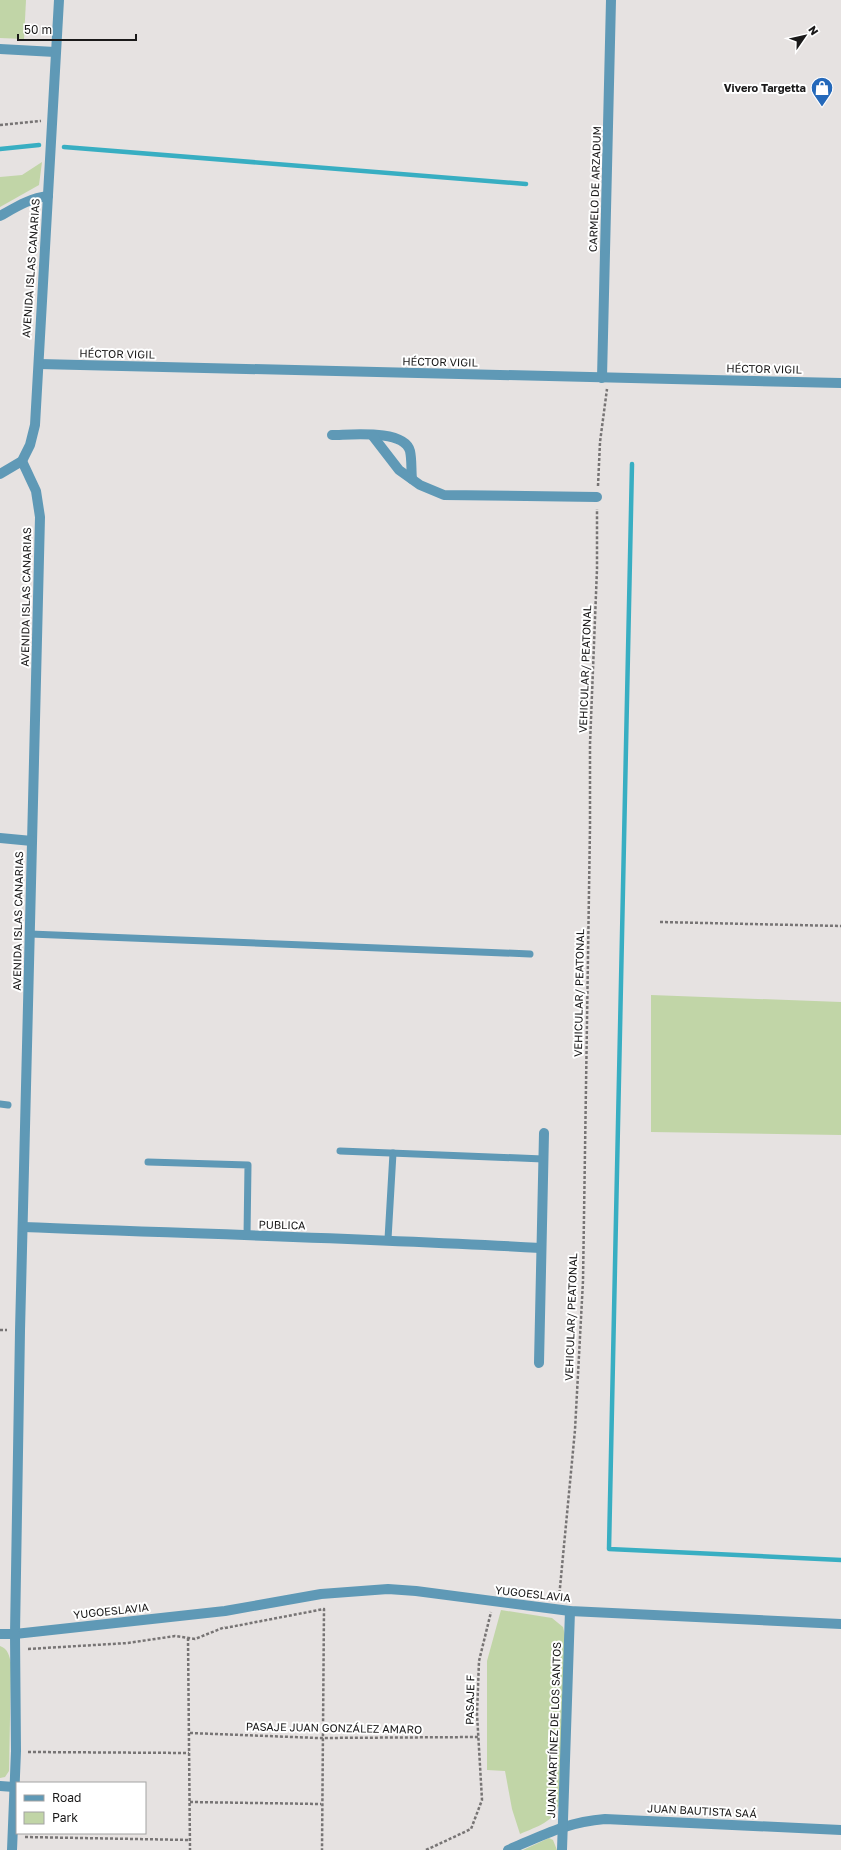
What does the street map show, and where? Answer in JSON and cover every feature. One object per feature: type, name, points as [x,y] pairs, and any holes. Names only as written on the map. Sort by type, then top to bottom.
[{"type":"street","name":"AVENIDA ISLAS CANARIAS","points":[[12,1850],[16,1752],[15,1634],[23,1227],[40,517],[36,491],[22,461],[34,435],[59,0]]},
{"type":"street","name":"CARMELO DE ARZADUM","points":[[602,378],[612,0]]},
{"type":"street","points":[[0,48],[55,52]]},
{"type":"street","points":[[0,216],[23,202],[37,197],[48,196]]},
{"type":"street","name":"HÉCTOR VIGIL","points":[[39,364],[841,383]]},
{"type":"street","points":[[332,435],[372,435],[392,437],[403,441],[410,450],[412,479]]},
{"type":"street","points":[[372,435],[400,470],[420,485],[444,495],[597,496]]},
{"type":"street","points":[[0,474],[22,461]]},
{"type":"street","points":[[0,838],[32,841]]},
{"type":"street","points":[[539,1363],[544,1133]]},
{"type":"street","name":"PUBLICA","points":[[23,1227],[247,1236],[388,1239],[541,1248]]},
{"type":"street","name":"YUGOESLAVIA","points":[[0,1634],[15,1634],[225,1611],[321,1594],[388,1589],[416,1591],[570,1611],[841,1624]]},
{"type":"street","name":"JUAN MARTÍNEZ DE LOS SANTOS","points":[[562,1850],[570,1611]]},
{"type":"street","points":[[0,1786],[14,1787]]},
{"type":"street","name":"JUAN BAUTISTA SAÁ","points":[[508,1850],[562,1826],[583,1821],[605,1819],[841,1830]]},
{"type":"lane","points":[[30,934],[530,954]]},
{"type":"lane","points":[[340,1151],[543,1160]]},
{"type":"lane","points":[[388,1239],[393,1153]]},
{"type":"lane","points":[[148,1162],[248,1165],[247,1236]]},
{"type":"path","points":[[0,125],[51,120]]},
{"type":"path","name":"VEHICULAR/ PEATONAL","points":[[558,1610],[575,1430],[583,1281],[590,752],[597,496],[600,442],[608,391],[602,378]]},
{"type":"path","points":[[660,922],[841,926]]},
{"type":"path","name":"PASAJE F","points":[[426,1850],[471,1829],[482,1800],[477,1714],[479,1661],[494,1602]]},
{"type":"path","points":[[15,1650],[128,1643],[175,1636],[195,1639],[216,1630],[324,1609],[322,1850]]},
{"type":"path","points":[[225,1611],[225,1628]]},
{"type":"path","points":[[188,1638],[190,1850]]},
{"type":"path","name":"PASAJE JUAN GONZÁLEZ AMARO","points":[[190,1733],[324,1738],[478,1737]]},
{"type":"path","points":[[16,1752],[189,1753]]},
{"type":"path","points":[[190,1802],[322,1804]]},
{"type":"path","points":[[13,1837],[190,1840]]},
{"type":"green space","points":[[0,0],[26,0],[24,39],[0,38]]},
{"type":"green space","points":[[42,162],[39,185],[0,207],[0,177],[22,175]]},
{"type":"green space","points":[[651,995],[841,1002],[841,1135],[651,1132]]},
{"type":"green space","points":[[501,1610],[552,1618],[563,1627],[565,1635],[560,1803],[553,1815],[544,1823],[520,1834],[512,1809],[505,1771],[487,1770],[487,1661]]},
{"type":"green space","points":[[0,1646],[3,1647],[9,1655],[11,1663],[9,1771],[5,1777],[0,1778]]},
{"type":"green space","points":[[549,1838],[553,1840],[557,1850],[523,1850]]},
{"type":"waterway","points":[[0,149],[39,145]]},
{"type":"waterway","points":[[64,147],[526,184]]},
{"type":"waterway","points":[[632,464],[609,1549],[841,1560]]},
{"type":"place","name":"Vivero Targetta","points":[[822,108]]}]
